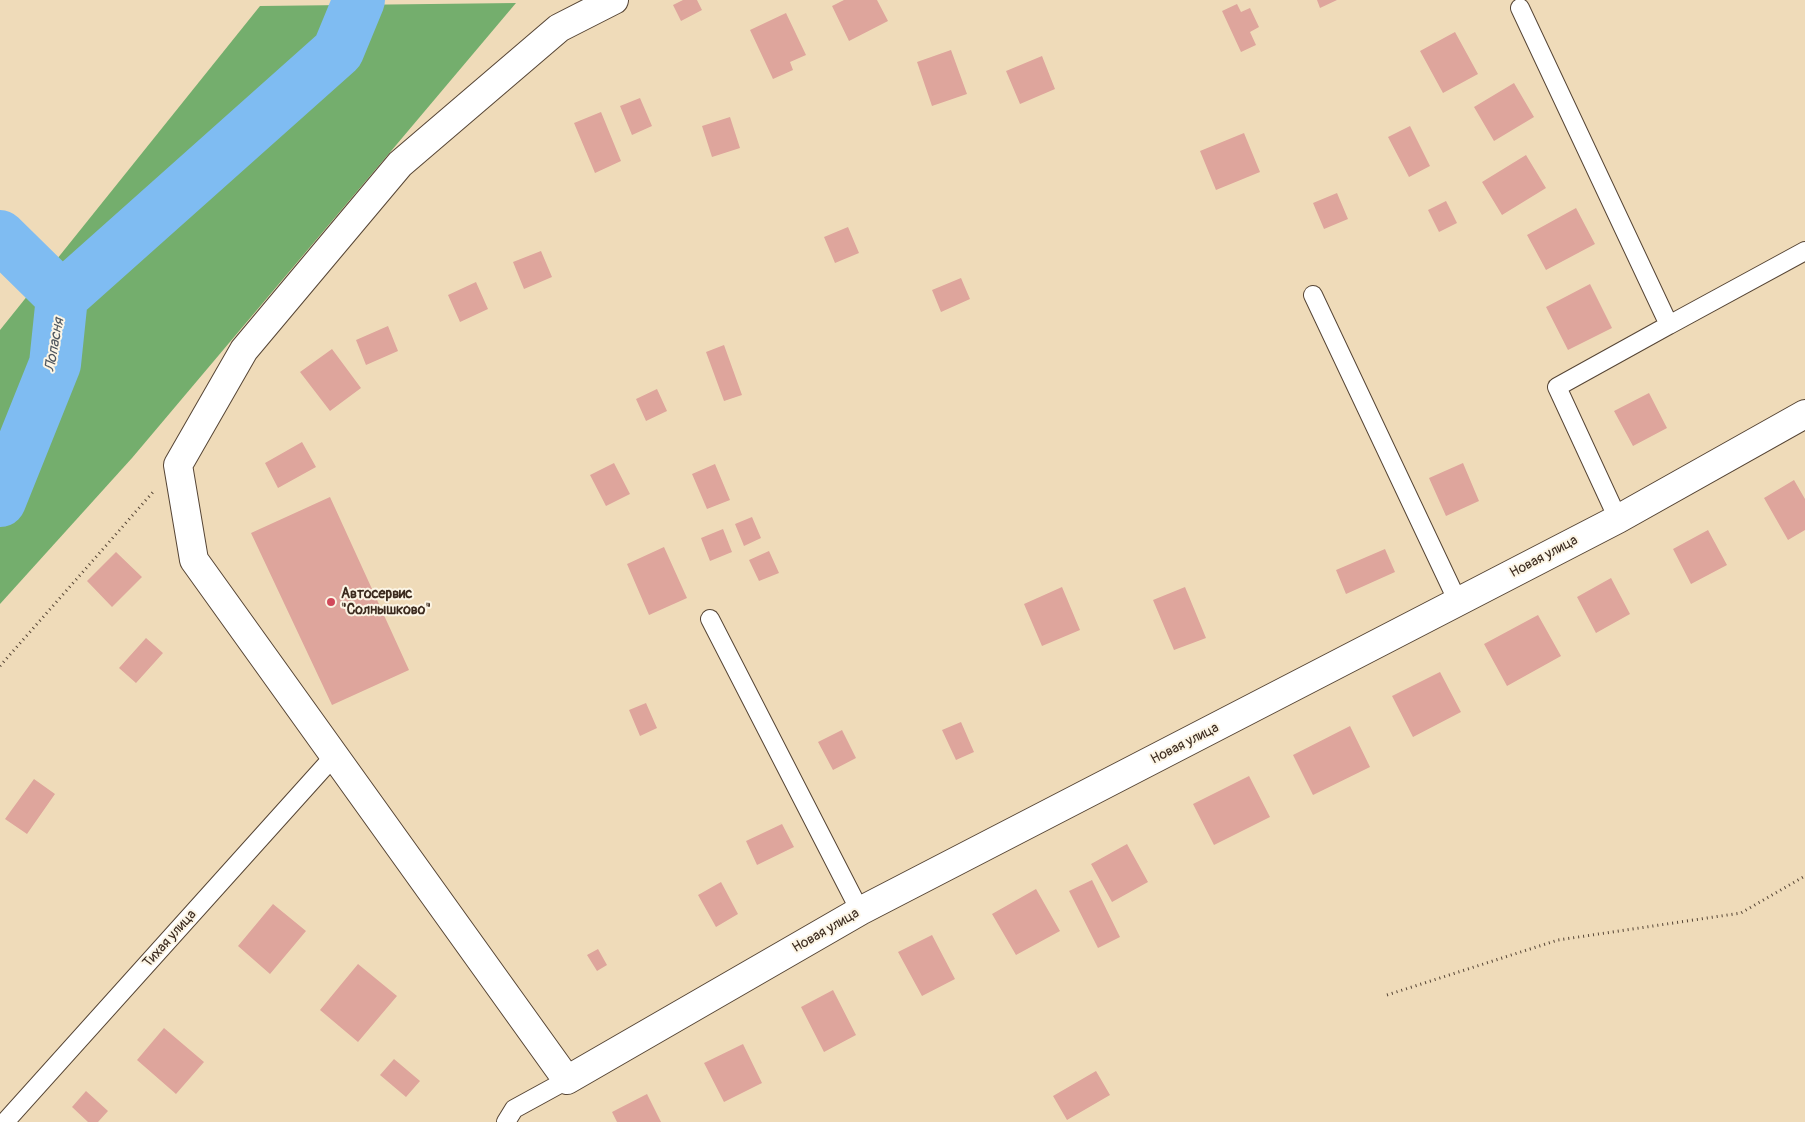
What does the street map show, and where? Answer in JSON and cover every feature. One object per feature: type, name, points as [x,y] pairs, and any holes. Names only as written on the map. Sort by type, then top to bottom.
[{"type":"street","points":[[568,1080],[194,560],[178,465],[244,350],[400,164],[560,28],[614,0]]},
{"type":"street","name":"Новая улица","points":[[568,1080],[860,912],[1618,519],[1805,414]]},
{"type":"lane","points":[[1520,8],[1669,325]]},
{"type":"lane","points":[[1618,519],[1557,387],[1805,251]]},
{"type":"lane","points":[[1313,295],[1458,602]]},
{"type":"lane","points":[[710,619],[860,912]]},
{"type":"lane","name":"Тихая улица","points":[[4,1122],[335,755]]},
{"type":"lane","points":[[512,1118],[568,1080]]},
{"type":"path","points":[[0,666],[178,465]]},
{"type":"path","points":[[1387,995],[1558,940],[1741,913],[1805,876]]},
{"type":"green space","points":[[516,3],[132,458],[0,604],[0,330],[260,6]]},
{"type":"building","points":[[683,0],[697,0],[702,10],[681,21],[673,5]]},
{"type":"building","points":[[844,0],[877,0],[888,21],[849,41],[832,6]]},
{"type":"building","points":[[1317,0],[1337,0],[1320,8]]},
{"type":"building","points":[[1237,4],[1241,12],[1250,8],[1259,27],[1250,32],[1256,45],[1241,52],[1222,11]]},
{"type":"building","points":[[786,13],[806,55],[790,62],[793,70],[773,79],[750,30]]},
{"type":"building","points":[[1455,32],[1478,74],[1443,93],[1420,51]]},
{"type":"building","points":[[951,50],[967,94],[932,106],[917,62]]},
{"type":"building","points":[[1042,56],[1055,89],[1020,104],[1006,71]]},
{"type":"building","points":[[1514,83],[1534,117],[1494,141],[1474,107]]},
{"type":"building","points":[[640,98],[652,126],[632,135],[620,106]]},
{"type":"building","points":[[601,112],[621,161],[595,173],[574,123]]},
{"type":"building","points":[[730,117],[740,148],[712,157],[702,126]]},
{"type":"building","points":[[1410,126],[1430,166],[1409,177],[1388,137]]},
{"type":"building","points":[[1244,133],[1260,172],[1216,190],[1200,151]]},
{"type":"building","points":[[1526,155],[1546,188],[1502,215],[1482,182]]},
{"type":"building","points":[[1337,193],[1348,219],[1324,229],[1313,203]]},
{"type":"building","points":[[1446,201],[1457,223],[1439,232],[1428,210]]},
{"type":"building","points":[[1576,208],[1595,244],[1546,270],[1527,235]]},
{"type":"building","points":[[848,227],[859,253],[835,263],[824,237]]},
{"type":"building","points":[[541,251],[552,277],[524,289],[513,262]]},
{"type":"building","points":[[961,278],[970,299],[941,312],[932,290]]},
{"type":"building","points":[[476,282],[488,309],[460,322],[448,295]]},
{"type":"building","points":[[1590,284],[1612,328],[1568,350],[1546,307]]},
{"type":"building","points":[[388,326],[398,351],[366,365],[356,340]]},
{"type":"building","points":[[724,345],[742,395],[724,401],[706,352]]},
{"type":"building","points":[[332,349],[361,388],[330,411],[300,372]]},
{"type":"building","points":[[657,389],[667,411],[646,421],[636,399]]},
{"type":"building","points":[[1649,393],[1667,428],[1633,446],[1614,411]]},
{"type":"building","points":[[302,442],[316,467],[278,488],[265,463]]},
{"type":"building","points":[[614,463],[630,494],[606,506],[590,475]]},
{"type":"building","points":[[1463,463],[1479,501],[1446,516],[1429,478]]},
{"type":"building","points":[[715,464],[730,500],[707,509],[692,474]]},
{"type":"building","points":[[1794,480],[1805,499],[1805,530],[1788,540],[1764,498]]},
{"type":"building","name":"Автосервис \"Солнышково\"","points":[[330,497],[409,670],[332,705],[251,533]]},
{"type":"building","points":[[752,517],[761,538],[744,546],[735,524]]},
{"type":"building","points":[[723,529],[732,552],[710,561],[701,538]]},
{"type":"building","points":[[1708,530],[1727,565],[1691,584],[1673,549]]},
{"type":"building","points":[[664,547],[687,598],[649,615],[627,564]]},
{"type":"building","points":[[1385,549],[1395,572],[1346,594],[1336,570]]},
{"type":"building","points":[[769,551],[779,573],[759,581],[749,560]]},
{"type":"building","points":[[116,552],[142,577],[112,607],[87,581]]},
{"type":"building","points":[[1611,578],[1630,614],[1596,633],[1577,597]]},
{"type":"building","points":[[1062,587],[1080,630],[1042,646],[1024,604]]},
{"type":"building","points":[[1185,587],[1206,638],[1174,650],[1153,600]]},
{"type":"building","points":[[1538,615],[1561,656],[1507,686],[1484,644]]},
{"type":"building","points":[[146,638],[163,653],[136,683],[119,668]]},
{"type":"building","points":[[1440,672],[1461,712],[1413,737],[1392,696]]},
{"type":"building","points":[[646,703],[657,728],[640,736],[629,710]]},
{"type":"building","points":[[961,722],[974,752],[956,760],[942,730]]},
{"type":"building","points":[[1350,726],[1370,767],[1313,795],[1293,755]]},
{"type":"building","points":[[842,730],[856,758],[833,770],[818,742]]},
{"type":"building","points":[[1249,776],[1270,817],[1214,845],[1193,804]]},
{"type":"building","points":[[34,779],[55,794],[27,834],[5,819]]},
{"type":"building","points":[[782,824],[794,847],[757,865],[746,841]]},
{"type":"building","points":[[1127,844],[1148,882],[1112,902],[1091,864]]},
{"type":"building","points":[[1092,880],[1120,937],[1098,948],[1069,891]]},
{"type":"building","points":[[721,882],[738,914],[716,927],[698,895]]},
{"type":"building","points":[[1036,889],[1060,931],[1016,955],[992,914]]},
{"type":"building","points":[[273,904],[306,931],[270,974],[238,946]]},
{"type":"building","points":[[932,935],[955,979],[922,996],[898,952]]},
{"type":"building","points":[[598,949],[607,965],[597,971],[587,955]]},
{"type":"building","points":[[358,964],[397,996],[358,1042],[320,1010]]},
{"type":"building","points":[[833,990],[856,1035],[824,1052],[801,1007]]},
{"type":"building","points":[[164,1028],[204,1062],[176,1094],[137,1060]]},
{"type":"building","points":[[743,1044],[762,1083],[724,1102],[704,1063]]},
{"type":"building","points":[[394,1059],[420,1081],[406,1097],[380,1075]]},
{"type":"building","points":[[1096,1071],[1110,1095],[1067,1120],[1053,1096]]},
{"type":"building","points":[[86,1091],[108,1111],[98,1122],[88,1122],[72,1107]]},
{"type":"building","points":[[647,1094],[661,1122],[617,1122],[612,1112]]},
{"type":"waterway","points":[[62,297],[338,51],[359,0]]},
{"type":"waterway","name":"Лопасня","points":[[0,236],[62,297],[55,364],[0,501]]},
{"type":"place","name":"Автосервис \"Солнышково\"","points":[[331,602]]}]
